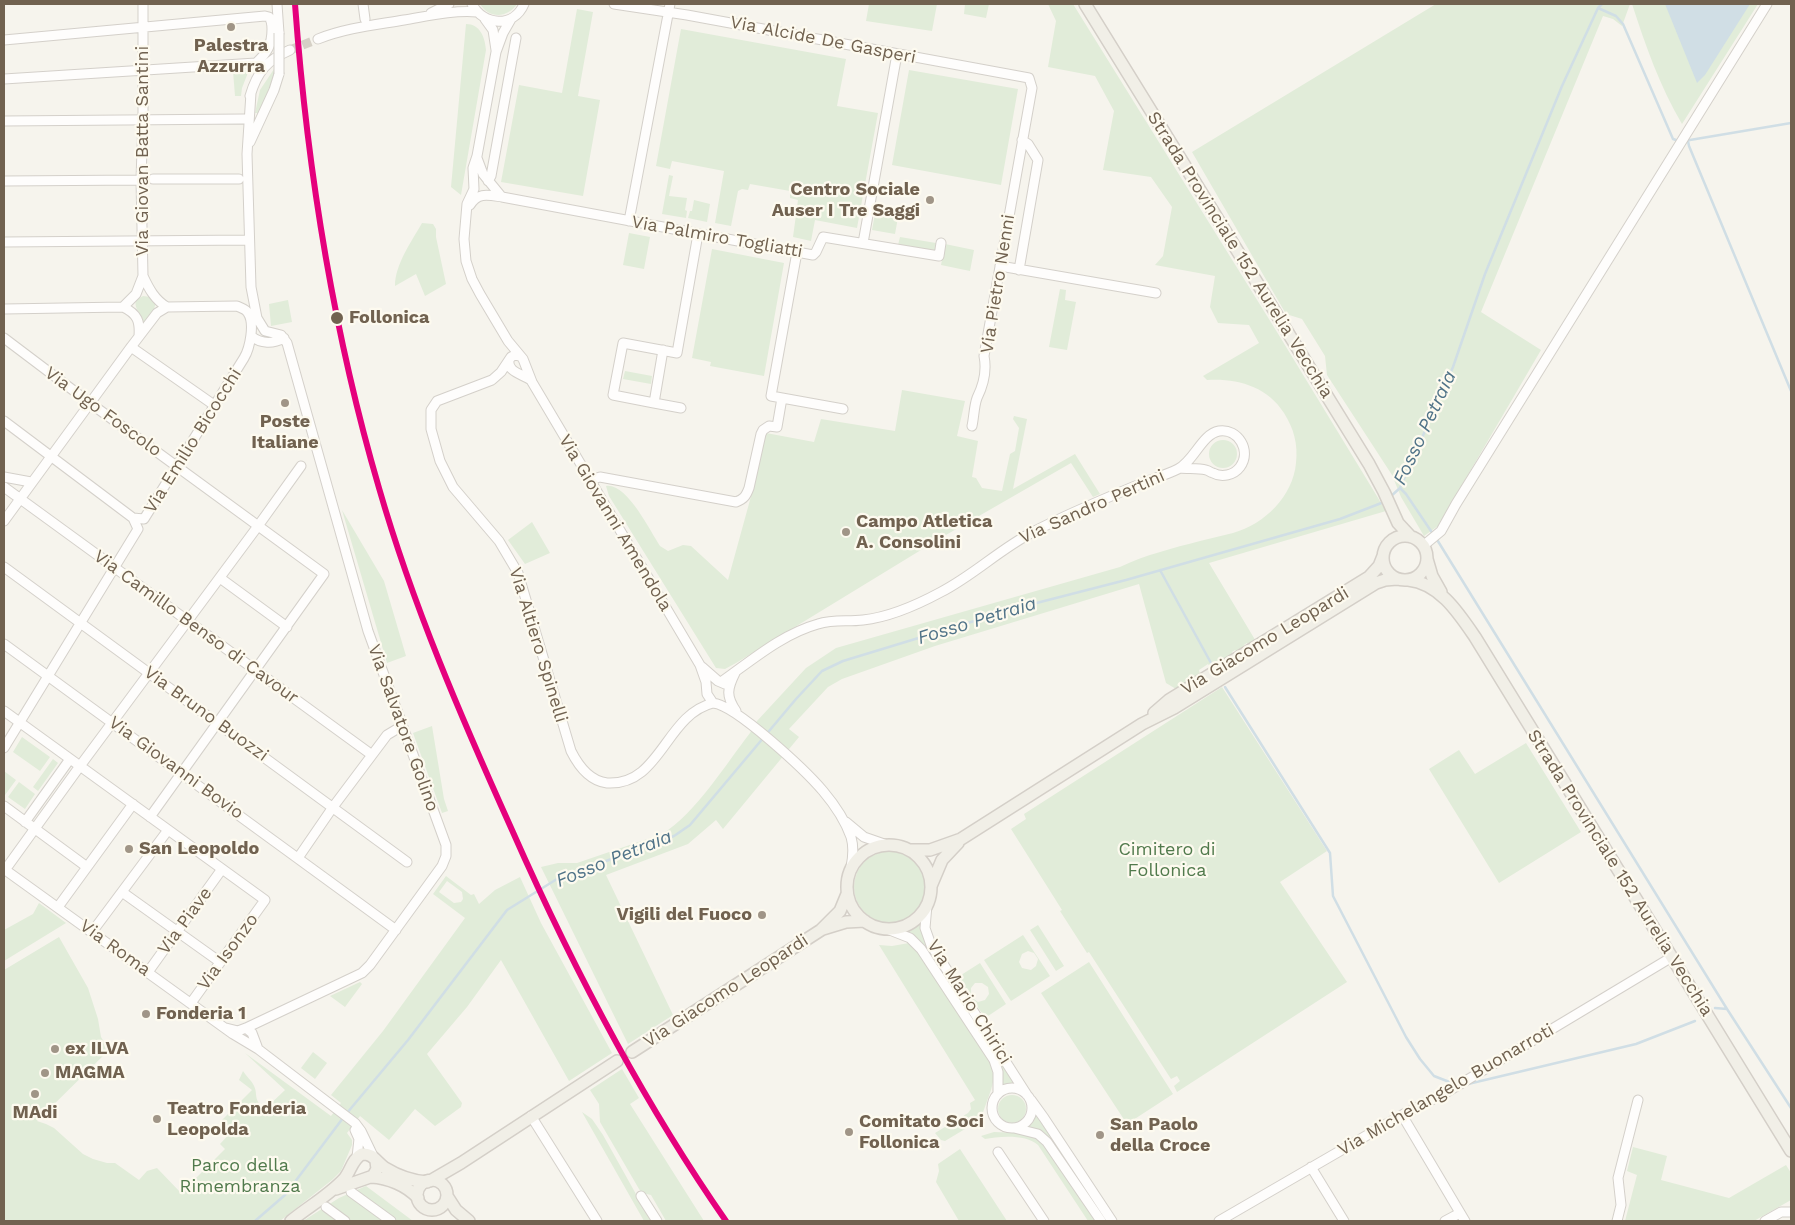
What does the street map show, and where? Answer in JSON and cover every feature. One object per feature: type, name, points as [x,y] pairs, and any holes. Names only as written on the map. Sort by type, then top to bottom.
[{"type":"main road","name":"Strada Provinciale 152 Aurelia Vecchia","points":[[1085,4],[1380,483],[1399,525],[1411,537],[1426,544],[1427,558],[1432,576],[1445,598],[1481,645],[1791,1151]]},
{"type":"main road","name":"Strada Provinciale 152 Aurelia Vecchia","points":[[1383,556],[1392,529],[1391,509]]},
{"type":"main road","points":[[1388,544],[1401,536],[1411,537]]},
{"type":"main road","points":[[1383,556],[1385,568],[1390,574],[1402,579],[1413,579],[1422,573],[1427,558]]},
{"type":"main road","name":"Via Giacomo Leopardi","points":[[1142,724],[1169,700],[1369,577],[1379,566],[1383,556]]},
{"type":"main road","name":"Strada Provinciale 152 Aurelia Vecchia","points":[[1402,579],[1426,584],[1445,598]]},
{"type":"main road","name":"Via Giacomo Leopardi","points":[[887,845],[909,850],[930,850],[961,839],[1142,724],[1174,708],[1376,583],[1385,580],[1402,579]]},
{"type":"main road","name":"Via Giacomo Leopardi","points":[[821,930],[846,922],[865,921],[887,929],[910,923],[920,915],[927,904],[942,860],[961,839]]},
{"type":"main road","points":[[851,867],[868,850],[887,845]]},
{"type":"main road","points":[[909,850],[925,866],[931,888]]},
{"type":"main road","name":"Via Giacomo Leopardi","points":[[632,1052],[821,930],[840,911],[848,894],[847,883],[851,867]]},
{"type":"main road","points":[[848,894],[854,909],[865,921]]},
{"type":"main road","points":[[418,1198],[420,1188],[428,1181],[461,1163],[617,1061]]},
{"type":"main road","points":[[291,1221],[330,1192],[344,1179],[355,1161],[364,1154],[374,1158],[397,1174],[415,1181],[441,1183],[447,1194],[467,1219]]},
{"type":"main road","points":[[367,1178],[377,1169],[374,1158]]},
{"type":"main road","points":[[355,1161],[355,1172],[367,1178]]},
{"type":"main road","points":[[438,1209],[444,1204],[451,1179],[461,1163]]},
{"type":"main road","points":[[330,1192],[367,1178],[380,1178],[397,1183],[408,1189],[425,1208],[438,1209],[467,1219]]},
{"type":"street","name":"Via Giovan Batta Santini","points":[[143,4],[143,153],[141,180],[143,276]]},
{"type":"street","points":[[247,154],[253,133],[274,90],[279,74],[277,4]]},
{"type":"street","points":[[363,4],[365,19]]},
{"type":"street","points":[[472,4],[493,30],[496,52]]},
{"type":"street","points":[[318,39],[351,28],[461,12],[481,15],[493,22],[502,22],[518,14],[524,4]]},
{"type":"street","name":"Via Alcide De Gasperi","points":[[614,4],[669,8],[687,15],[1027,77],[1031,80]]},
{"type":"street","points":[[1426,544],[1441,531],[1767,4]]},
{"type":"street","points":[[427,16],[444,5]]},
{"type":"street","points":[[630,221],[669,8]]},
{"type":"street","points":[[4,40],[263,16],[270,18],[272,21],[272,42],[266,54],[256,63],[4,78]]},
{"type":"street","points":[[479,190],[473,168],[477,156],[496,52],[511,19]]},
{"type":"street","name":"Via Giovanni Amendola","points":[[516,38],[491,176],[488,181],[490,190],[479,190],[467,210],[464,239],[467,266],[480,294],[508,341],[522,359],[531,380],[700,665],[708,688],[708,697],[738,714],[778,748],[817,784],[842,818],[864,837],[887,845]]},
{"type":"street","points":[[500,43],[512,57]]},
{"type":"street","points":[[143,276],[153,295],[161,304],[168,307],[238,306],[248,313],[251,336],[258,342],[281,339],[278,334],[266,332],[256,318],[251,287],[248,169],[244,119],[258,75],[267,63],[290,50]]},
{"type":"street","points":[[863,243],[897,54]]},
{"type":"street","name":"Via Pietro Nenni","points":[[972,426],[986,365],[984,356],[1032,88],[1031,80]]},
{"type":"street","points":[[247,154],[251,93]]},
{"type":"street","points":[[4,121],[244,119]]},
{"type":"street","name":"Via Pietro Nenni","points":[[1019,270],[1038,160],[1028,144],[1022,140]]},
{"type":"street","points":[[143,153],[145,172],[153,179],[239,179],[244,176],[248,169]]},
{"type":"street","points":[[477,156],[479,167],[502,197]]},
{"type":"street","points":[[479,190],[480,178],[488,181]]},
{"type":"street","points":[[142,197],[147,184],[153,179]]},
{"type":"street","points":[[239,179],[244,183],[248,193]]},
{"type":"street","points":[[4,181],[141,180]]},
{"type":"street","name":"Via Palmiro Togliatti","points":[[479,190],[502,197],[812,255],[816,252],[823,237],[938,256],[941,243]]},
{"type":"street","points":[[681,408],[613,396],[623,343],[677,353],[698,234]]},
{"type":"street","points":[[4,242],[249,240]]},
{"type":"street","points":[[797,252],[771,396],[843,409]]},
{"type":"street","points":[[1000,266],[1156,293]]},
{"type":"street","points":[[123,307],[136,294],[143,276]]},
{"type":"street","points":[[238,306],[247,299],[251,287]]},
{"type":"street","points":[[4,308],[123,307],[138,318],[140,324],[139,336]]},
{"type":"street","points":[[4,521],[139,336],[158,313],[168,307]]},
{"type":"street","points":[[251,336],[255,331],[264,329]]},
{"type":"street","name":"Via Emilio Bicocchi","points":[[134,518],[144,519],[244,358],[251,336]]},
{"type":"street","name":"Via Ugo Foscolo","points":[[4,338],[324,574],[287,627]]},
{"type":"street","name":"Via Salvatore Golino","points":[[247,1033],[362,973],[370,965],[442,866],[446,852],[446,845],[363,614],[288,347],[281,339]]},
{"type":"street","name":"Via Giovanni Amendola","points":[[508,341],[509,367],[531,380]]},
{"type":"street","points":[[131,347],[214,405]]},
{"type":"street","points":[[654,403],[663,350]]},
{"type":"street","points":[[509,359],[513,356],[522,359],[522,368],[516,371]]},
{"type":"street","name":"Via Altiero Spinelli","points":[[509,359],[501,372],[492,380],[437,401],[431,410],[431,429],[440,461],[453,487],[499,541],[518,573],[575,759],[584,770],[598,780],[619,783],[631,780],[644,771],[682,721],[698,708],[716,703]]},
{"type":"street","points":[[590,480],[600,476],[736,502],[746,496],[749,488],[763,430],[769,426],[777,427],[782,398]]},
{"type":"street","points":[[4,421],[134,518]]},
{"type":"street","name":"Via Sandro Pertini","points":[[720,681],[767,650],[810,626],[827,622],[856,621],[873,618],[913,606],[950,587],[1009,545],[1034,531],[1071,513],[1180,468],[1201,446],[1204,440],[1216,432],[1230,432],[1236,436],[1244,448],[1243,462],[1234,472],[1228,475],[1214,474],[1208,470],[1180,468]]},
{"type":"street","points":[[4,869],[301,466]]},
{"type":"street","points":[[4,477],[32,482]]},
{"type":"street","name":"Via Camillo Benso di Cavour","points":[[4,487],[372,755]]},
{"type":"street","name":"Via Emilio Bicocchi","points":[[4,748],[138,529],[138,524],[134,518]]},
{"type":"street","name":"Via Bruno Buozzi","points":[[4,567],[84,616],[149,673],[407,862]]},
{"type":"street","points":[[150,817],[287,627],[220,578]]},
{"type":"street","name":"Via Giovanni Bovio","points":[[4,644],[48,674],[396,930]]},
{"type":"street","name":"Via Giovanni Amendola","points":[[700,665],[727,686],[728,694],[738,714]]},
{"type":"street","points":[[716,703],[725,701],[737,669]]},
{"type":"street","points":[[708,688],[711,683],[720,681]]},
{"type":"street","points":[[4,711],[222,869]]},
{"type":"street","points":[[298,858],[372,755],[390,733],[402,726]]},
{"type":"street","points":[[25,822],[70,759]]},
{"type":"street","points":[[58,907],[134,804]]},
{"type":"street","points":[[4,806],[87,867]]},
{"type":"street","name":"Via Giovanni Amendola","points":[[842,818],[852,842],[851,867]]},
{"type":"street","points":[[92,932],[168,830]]},
{"type":"street","name":"Via Roma","points":[[4,869],[233,1034],[247,1033],[258,1049],[347,1117],[361,1130],[374,1158]]},
{"type":"street","name":"Via Isonzo","points":[[191,1003],[264,900],[222,869]]},
{"type":"street","name":"Via Piave","points":[[148,972],[222,869]]},
{"type":"street","points":[[122,892],[220,962]]},
{"type":"street","name":"Via Mario Chirici","points":[[927,904],[925,928],[931,945],[1029,1098],[1112,1221]]},
{"type":"street","name":"Via Mario Chirici","points":[[887,929],[910,938],[925,955],[994,1060],[998,1072],[998,1094]]},
{"type":"street","name":"Via Michelangelo Buonarroti","points":[[1219,1221],[1402,1115],[1446,1092],[1672,958]]},
{"type":"street","name":"Via Mario Chirici","points":[[1029,1098],[1020,1090],[1004,1089],[998,1094],[992,1104],[994,1116],[1003,1126],[1038,1134],[1047,1142],[1101,1221]]},
{"type":"street","points":[[1014,1128],[1021,1126],[1029,1118],[1032,1112],[1029,1098]]},
{"type":"street","points":[[1617,1221],[1622,1205],[1618,1178],[1638,1100]]},
{"type":"street","points":[[1402,1115],[1465,1221]]},
{"type":"street","points":[[531,1116],[597,1221]]},
{"type":"street","name":"Via Roma","points":[[354,1125],[359,1139],[355,1161]]},
{"type":"street","points":[[998,1152],[1044,1221]]},
{"type":"street","points":[[1311,1167],[1344,1221]]},
{"type":"street","points":[[351,1192],[391,1221]]},
{"type":"street","points":[[641,1196],[657,1221]]},
{"type":"street","points":[[326,1207],[345,1221]]},
{"type":"street","points":[[1765,1221],[1782,1212],[1790,1212]]},
{"type":"street","points":[[1445,1221],[1460,1213]]},
{"type":"green space","points":[[480,4],[517,4],[509,12],[498,15],[488,12]]},
{"type":"green space","points":[[869,4],[937,4],[932,31],[866,21]]},
{"type":"green space","points":[[965,4],[989,4],[986,18],[964,14]]},
{"type":"green space","points":[[1048,4],[1073,4],[1386,511],[1209,563],[1257,643],[1250,647],[1247,643],[1244,645],[1245,650],[1238,654],[1235,650],[1232,652],[1234,657],[1223,663],[1220,660],[1211,668],[1208,664],[1199,670],[1200,674],[1176,689],[1166,683],[1139,584],[935,646],[842,679],[828,687],[789,729],[799,737],[723,829],[716,820],[688,844],[606,875],[673,1015],[628,1044],[541,867],[558,863],[577,863],[662,834],[698,801],[757,721],[806,668],[836,648],[1120,567],[1169,549],[1245,529],[1266,516],[1275,507],[1289,487],[1294,475],[1296,463],[1295,437],[1284,413],[1277,404],[1260,390],[1240,382],[1207,380],[1203,376],[1259,343],[1249,325],[1218,323],[1210,307],[1215,276],[1155,265],[1163,256],[1172,207],[1151,177],[1103,170],[1114,111],[1095,76],[1048,67],[1056,21]]},
{"type":"green space","points":[[1436,4],[1630,4],[1622,26],[1613,19],[1603,16],[1481,312],[1541,350],[1438,526],[1424,536],[1401,497],[1392,475],[1327,375],[1325,356],[1302,319],[1286,314],[1192,152]]},
{"type":"green space","points":[[1632,4],[1758,4],[1682,124],[1660,80]]},
{"type":"green space","points":[[577,9],[593,12],[578,96],[600,100],[583,196],[501,182],[519,85],[562,93]]},
{"type":"green space","points":[[466,24],[475,26],[481,32],[486,50],[461,195],[451,187]]},
{"type":"green space","points":[[681,29],[846,59],[837,106],[878,113],[857,228],[815,220],[811,241],[793,237],[798,200],[790,198],[790,191],[750,184],[748,190],[742,189],[738,191],[731,226],[715,223],[724,171],[672,161],[670,169],[656,166]]},
{"type":"green space","points":[[274,69],[274,77],[260,113],[255,113],[260,90]]},
{"type":"green space","points":[[249,70],[241,96],[235,96],[233,71]]},
{"type":"green space","points":[[909,70],[1018,89],[1001,185],[892,165]]},
{"type":"green space","points":[[669,175],[673,176],[669,196],[687,198],[686,218],[662,214]]},
{"type":"green space","points":[[694,200],[710,204],[707,222],[688,218],[690,211],[692,211]]},
{"type":"green space","points":[[876,208],[899,212],[895,234],[872,230]]},
{"type":"green space","points":[[422,223],[433,224],[436,229],[446,284],[425,296],[416,274],[395,286],[401,261]]},
{"type":"green space","points":[[629,233],[650,237],[644,269],[623,265]]},
{"type":"green space","points":[[900,237],[936,243],[935,252],[898,245]]},
{"type":"green space","points":[[945,244],[974,250],[970,271],[941,265]]},
{"type":"green space","points":[[712,249],[784,263],[764,376],[710,366],[711,362],[692,358]]},
{"type":"green space","points":[[1060,289],[1066,290],[1065,300],[1076,302],[1067,350],[1049,347]]},
{"type":"green space","points":[[143,296],[150,297],[155,303],[153,311],[144,324],[135,303],[136,300]]},
{"type":"green space","points":[[288,300],[292,322],[271,326],[269,304]]},
{"type":"green space","points":[[625,371],[652,376],[651,384],[623,379]]},
{"type":"green space","name":"Campo Atletica A. Consolini","points":[[902,390],[965,401],[957,436],[978,441],[972,477],[976,478],[982,488],[1002,491],[1010,454],[1015,451],[1019,428],[1013,419],[1014,416],[1027,419],[1013,489],[1075,454],[1100,494],[1093,497],[1071,463],[939,539],[736,663],[725,669],[716,668],[609,496],[606,486],[614,487],[630,500],[660,546],[668,551],[683,545],[691,546],[728,580],[766,433],[814,442],[821,419],[895,431]]},
{"type":"green space","points":[[1223,440],[1233,444],[1237,454],[1233,464],[1223,468],[1213,464],[1209,454],[1213,444]]},
{"type":"green space","points":[[342,510],[384,581],[406,656],[387,663]]},
{"type":"green space","points":[[532,522],[550,553],[525,564],[508,540]]},
{"type":"green space","name":"Cimitero di Follonica","points":[[1222,687],[1327,851],[1280,882],[1347,982],[1177,1092],[1174,1086],[1180,1081],[1177,1076],[1171,1079],[1089,952],[1087,953],[1060,911],[1062,910],[1011,829],[1026,819],[1024,814]]},
{"type":"green space","points":[[432,726],[444,799],[448,811],[442,813],[413,733]]},
{"type":"green space","points":[[22,737],[50,757],[40,771],[13,752]]},
{"type":"green space","points":[[1526,743],[1581,832],[1499,883],[1429,769],[1459,750],[1475,774]]},
{"type":"green space","points":[[53,759],[58,763],[38,791],[33,787]]},
{"type":"green space","points":[[4,771],[16,780],[5,795],[4,793]]},
{"type":"green space","points":[[19,782],[35,794],[25,809],[8,797]]},
{"type":"green space","points":[[890,851],[910,857],[920,867],[926,887],[920,907],[910,917],[890,923],[870,917],[860,907],[854,887],[860,867],[870,857]]},
{"type":"green space","name":"Parco della Rimembranza","points":[[446,876],[471,895],[474,894],[479,904],[495,890],[520,877],[541,923],[612,1053],[569,1081],[501,960],[467,1007],[427,1054],[462,1103],[461,1107],[435,1126],[415,1109],[389,1140],[360,1116],[347,1133],[352,1140],[352,1145],[341,1171],[280,1221],[4,1221],[4,970],[59,937],[88,988],[98,1019],[101,1037],[109,1050],[37,1121],[54,1128],[83,1154],[107,1163],[115,1163],[139,1180],[147,1171],[157,1168],[181,1193],[225,1149],[220,1144],[232,1131],[221,1121],[252,1090],[239,1080],[243,1071],[253,1084],[258,1102],[264,1110],[285,1090],[245,1053],[331,1116],[341,1103],[331,1095],[383,1031],[465,918],[433,894]],"holes":[[[447,881],[462,892],[463,899],[461,902],[454,903],[439,892]]]},
{"type":"green space","points":[[39,903],[66,923],[4,961],[4,930],[33,914]]},
{"type":"green space","points":[[921,920],[921,927],[1018,1083],[1000,1085],[999,1065],[903,931]]},
{"type":"green space","points":[[1038,925],[1064,966],[1056,971],[1030,930]]},
{"type":"green space","points":[[1023,935],[1050,976],[1011,1001],[984,960]],"holes":[[[1028,951],[1034,953],[1038,959],[1036,966],[1031,970],[1022,968],[1019,962],[1022,954]]]},
{"type":"green space","points":[[909,943],[915,947],[990,1061],[994,1078],[982,1115],[970,1126],[945,1141],[941,1140],[935,1133],[968,1113],[971,1109],[970,1103],[975,1100],[879,945],[892,946]]},
{"type":"green space","points":[[1089,962],[1173,1094],[1127,1124],[1041,993]]},
{"type":"green space","points":[[980,963],[1006,1004],[985,1018],[971,997],[958,977]],"holes":[[[975,983],[982,983],[988,987],[989,994],[985,1000],[978,1002],[971,997],[971,988]]]},
{"type":"green space","points":[[360,982],[362,984],[345,1007],[330,996]]},
{"type":"green space","points":[[313,1052],[327,1063],[315,1079],[301,1068]]},
{"type":"green space","points":[[622,1069],[639,1098],[630,1104],[704,1221],[666,1221],[651,1195],[642,1193],[639,1189],[600,1122],[599,1104],[590,1090]]},
{"type":"green space","points":[[1012,1095],[1022,1099],[1026,1109],[1022,1119],[1012,1123],[1002,1119],[998,1109],[1002,1099]]},
{"type":"green space","points":[[582,1112],[592,1119],[603,1135],[651,1221],[644,1221]]},
{"type":"green space","points":[[1036,1112],[1109,1221],[1104,1221],[1053,1143],[1028,1127],[1034,1119]]},
{"type":"green space","points":[[994,1132],[1034,1136],[1044,1142],[1097,1221],[1088,1221],[1038,1145],[1033,1141],[1020,1137],[985,1139],[981,1136]]},
{"type":"green space","points":[[1633,1147],[1667,1156],[1661,1180],[1729,1198],[1786,1165],[1791,1173],[1791,1200],[1754,1221],[1625,1221],[1637,1175],[1627,1171]]},
{"type":"green space","points":[[960,1149],[1007,1221],[959,1221],[936,1182],[939,1171],[938,1164]]},
{"type":"green space","points":[[366,1186],[413,1221],[303,1221],[339,1198]]},
{"type":"shaded area","points":[[1665,4],[1750,4],[1705,75],[1697,83]]},
{"type":"waterway","name":"Fosso Petraia","points":[[1390,497],[1400,488],[1453,367],[1485,274],[1562,86],[1598,8],[1602,4]]},
{"type":"waterway","points":[[1598,8],[1616,16],[1623,24],[1673,139],[1679,141]]},
{"type":"waterway","points":[[1684,141],[1791,123]]},
{"type":"waterway","points":[[1688,141],[1791,391]]},
{"type":"waterway","points":[[1400,488],[1433,534]]},
{"type":"waterway","name":"Fosso Petraia","points":[[347,1113],[408,1040],[507,910],[557,879],[674,836],[690,825],[796,699],[822,671],[843,661],[1017,608],[1126,580],[1340,519],[1384,502]]},
{"type":"waterway","points":[[1436,538],[1727,1009]]},
{"type":"waterway","points":[[1160,570],[1211,663]]},
{"type":"waterway","points":[[1225,687],[1330,853],[1333,896],[1406,1037],[1434,1076],[1452,1083]]},
{"type":"waterway","points":[[1715,1008],[1727,1009],[1791,1108]]},
{"type":"waterway","points":[[1468,1084],[1636,1044],[1695,1021]]},
{"type":"waterway","name":"Fosso Petraia","points":[[255,1221],[285,1195],[343,1118]]},
{"type":"tunnel","points":[[290,50],[318,39]]},
{"type":"transit line","points":[[295,4],[307,126],[324,248],[335,309],[363,429],[392,532],[407,576],[439,662],[535,881],[559,931],[637,1080],[665,1128],[726,1221]]},
{"type":"place","name":"Palestra Azzurra","points":[[231,27]]},
{"type":"place","name":"Centro Sociale Auser I Tre Saggi","points":[[930,200]]},
{"type":"place","name":"Follonica","points":[[337,318]]},
{"type":"place","name":"Poste Italiane","points":[[285,403]]},
{"type":"place","name":"Campo Atletica A. Consolini","points":[[846,532]]},
{"type":"place","name":"San Leopoldo","points":[[129,849]]},
{"type":"place","name":"Vigili del Fuoco","points":[[762,915]]},
{"type":"place","name":"Fonderia 1","points":[[146,1014]]},
{"type":"place","name":"ex ILVA","points":[[55,1049]]},
{"type":"place","name":"MAGMA","points":[[45,1073]]},
{"type":"place","name":"MAdi","points":[[35,1094]]},
{"type":"place","name":"Teatro Fonderia Leopolda","points":[[157,1119]]},
{"type":"place","name":"Comitato Soci Follonica","points":[[849,1132]]},
{"type":"place","name":"San Paolo della Croce","points":[[1100,1135]]}]
